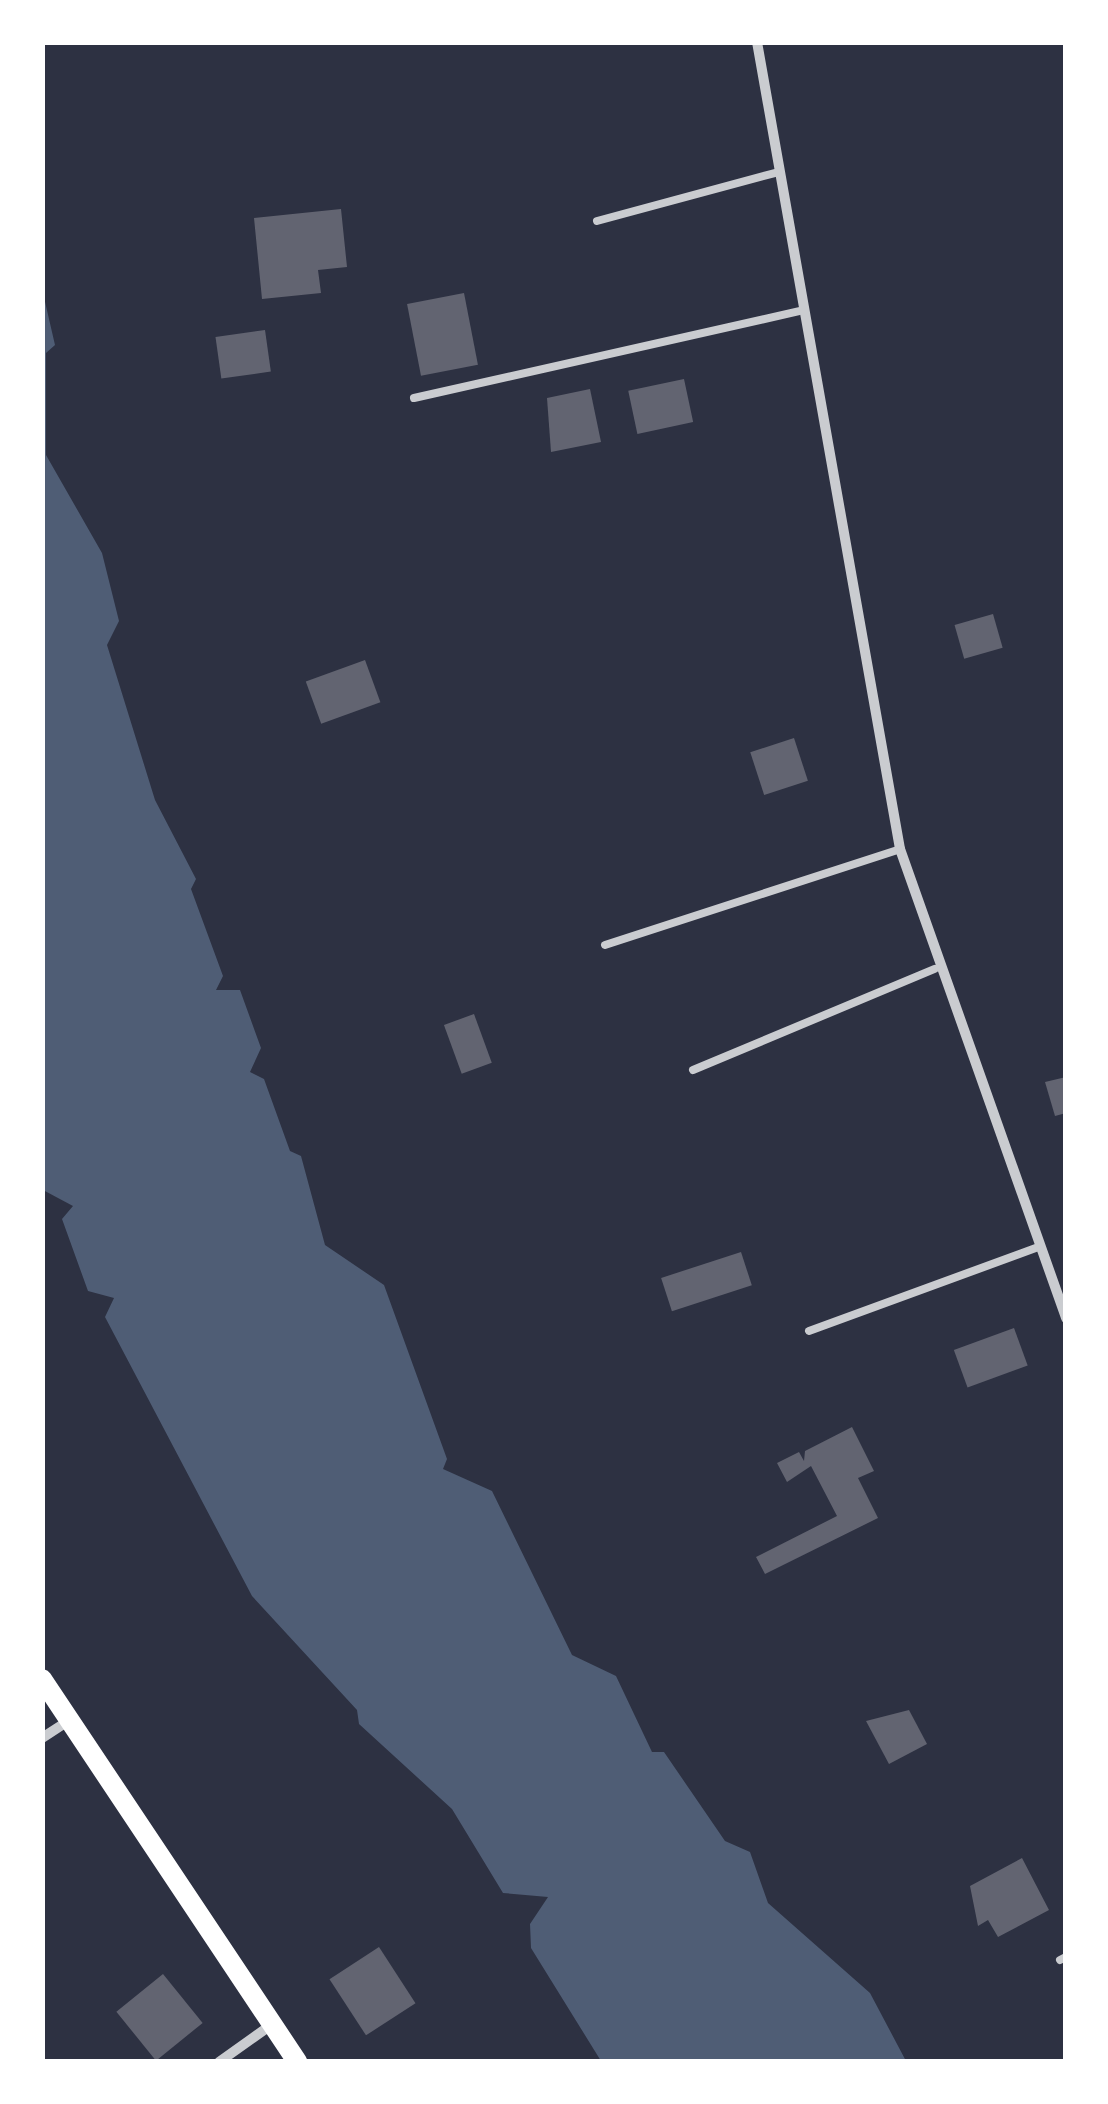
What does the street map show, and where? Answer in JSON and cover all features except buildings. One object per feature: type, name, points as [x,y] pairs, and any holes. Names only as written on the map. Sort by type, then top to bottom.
[{"type":"main road","points":[[42,1679],[296,2062]]},
{"type":"street","points":[[757,42],[801,311],[900,848],[935,969],[1066,1319]]},
{"type":"street","points":[[42,1738],[67,1722]]},
{"type":"street","points":[[219,2062],[271,2025]]},
{"type":"lane","points":[[597,221],[779,172]]},
{"type":"lane","points":[[414,398],[801,311]]},
{"type":"lane","points":[[604,945],[900,848]]},
{"type":"lane","points":[[692,1070],[935,969]]},
{"type":"lane","points":[[809,1331],[1039,1248]]},
{"type":"water","points":[[43,293],[55,345],[46,353],[46,455],[102,553],[119,621],[107,645],[155,800],[196,879],[191,889],[223,976],[216,990],[240,990],[261,1048],[250,1072],[264,1079],[290,1151],[301,1156],[325,1245],[384,1285],[447,1459],[443,1469],[492,1491],[572,1655],[616,1676],[652,1752],[664,1752],[725,1841],[750,1852],[768,1903],[870,1993],[906,2061],[601,2061],[531,1948],[530,1924],[548,1897],[503,1893],[452,1809],[359,1724],[357,1710],[252,1596],[105,1317],[114,1298],[88,1291],[62,1219],[73,1206],[43,1190]]}]
